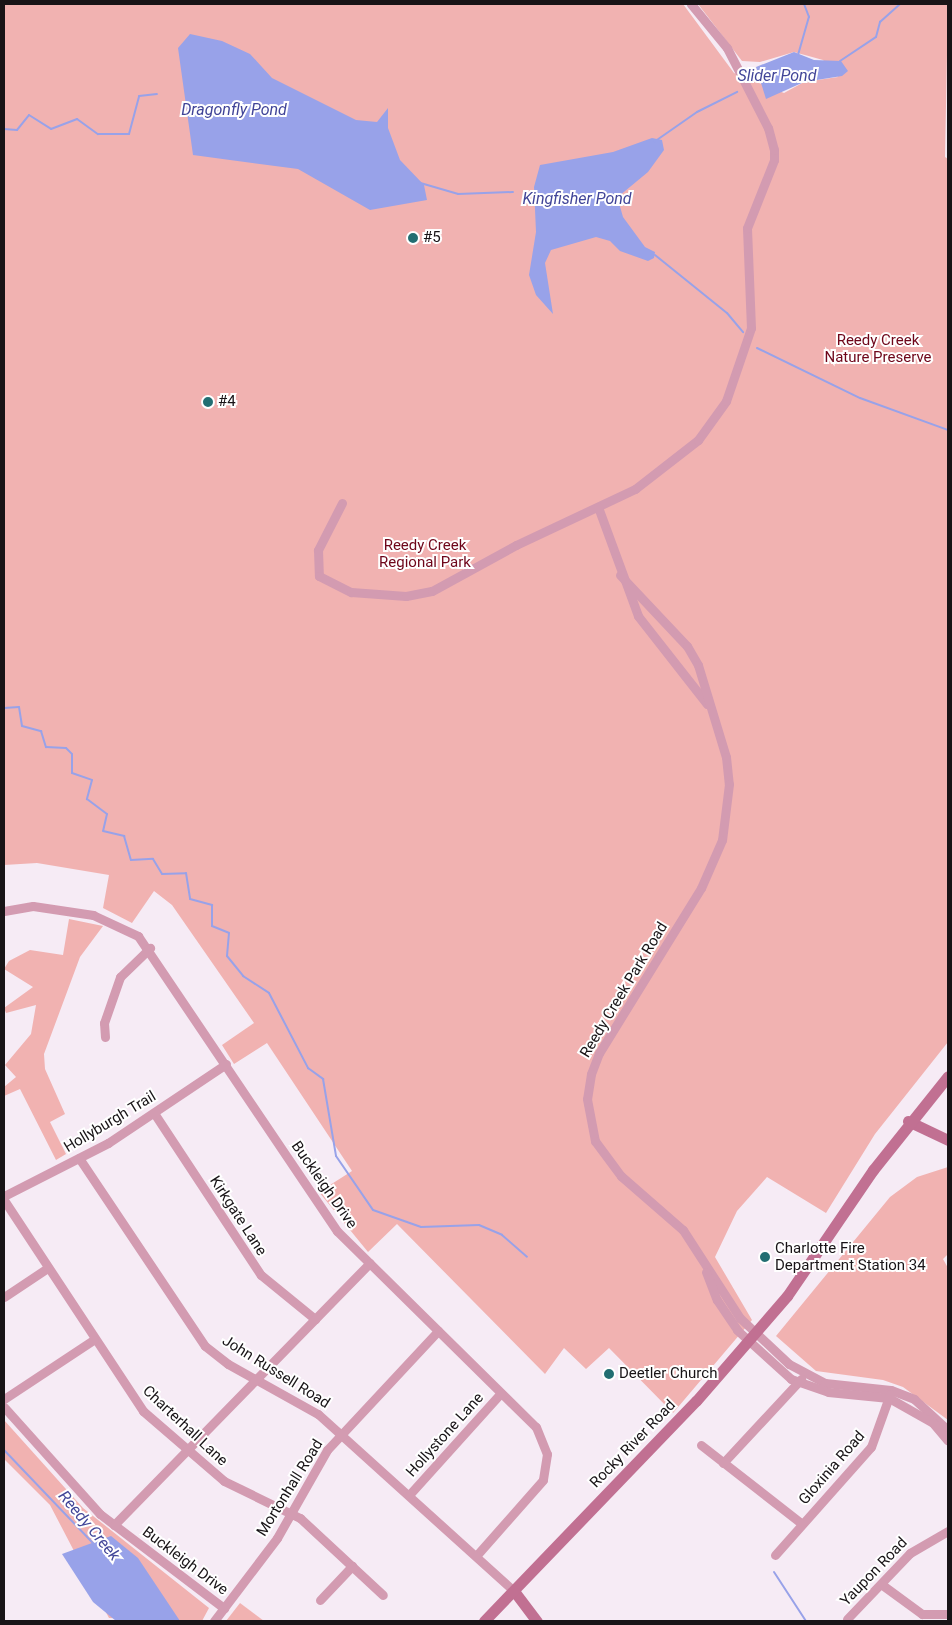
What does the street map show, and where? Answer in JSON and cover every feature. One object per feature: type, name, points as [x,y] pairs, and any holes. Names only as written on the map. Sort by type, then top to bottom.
[{"type":"street","points":[[342,502],[318,550],[319,576],[351,592],[406,596],[432,591],[598,507],[667,468],[698,440],[726,402],[751,328],[747,228],[774,160],[774,150],[768,128],[727,48],[691,4]]},
{"type":"street","name":"Reedy Creek Park Road","points":[[598,507],[620,575],[638,616],[702,696],[716,723]]},
{"type":"street","name":"Reedy Creek Park Road","points":[[620,575],[687,646],[698,665],[716,723],[729,784],[722,840],[701,888],[599,1053],[587,1099],[590,1126],[605,1158],[683,1230],[707,1269],[717,1300],[751,1337],[802,1379]]},
{"type":"street","name":"Buckleigh Drive","points":[[4,912],[33,906],[93,914],[123,926],[150,948],[337,1231],[536,1427],[548,1463],[539,1487],[476,1556]]},
{"type":"street","points":[[105,1037],[104,1023],[120,977],[150,948]]},
{"type":"street","name":"Hollyburgh Trail","points":[[4,1198],[79,1158],[154,1113],[226,1064]]},
{"type":"street","name":"Rocky River Road","points":[[484,1621],[751,1337],[809,1268],[908,1121],[948,1076]]},
{"type":"street","points":[[927,1101],[925,1122],[935,1134]]},
{"type":"street","name":"Kirkgate Lane","points":[[154,1113],[260,1275],[314,1319]]},
{"type":"street","points":[[908,1121],[948,1140]]},
{"type":"street","name":"John Russell Road","points":[[79,1158],[186,1324],[228,1364],[318,1414],[514,1591],[538,1621]]},
{"type":"street","name":"Charterhall Lane","points":[[4,1198],[46,1269],[133,1399],[224,1481],[292,1513],[383,1595]]},
{"type":"street","points":[[114,1525],[370,1263]]},
{"type":"street","points":[[4,1297],[46,1269]]},
{"type":"street","name":"Mortonhall Road","points":[[214,1621],[292,1513],[317,1464],[341,1434],[438,1331]]},
{"type":"street","points":[[4,1399],[93,1340]]},
{"type":"street","points":[[723,1463],[802,1379],[914,1399],[948,1430]]},
{"type":"street","name":"Hollystone Lane","points":[[408,1495],[501,1393]]},
{"type":"street","points":[[890,1394],[933,1423],[948,1441]]},
{"type":"street","name":"Gloxinia Road","points":[[774,1555],[872,1447],[890,1394]]},
{"type":"street","name":"Buckleigh Drive","points":[[4,1407],[84,1497],[114,1525],[224,1608]]},
{"type":"street","points":[[700,1446],[802,1524]]},
{"type":"street","name":"Yaupon Road","points":[[848,1619],[921,1544],[948,1531]]},
{"type":"street","points":[[320,1600],[352,1566]]},
{"type":"street","points":[[880,1584],[922,1614],[948,1614]]},
{"type":"green space","name":"Reedy Creek Regional Park","points":[[4,4],[683,4],[734,73],[784,93],[804,82],[838,77],[823,60],[794,52],[760,62],[742,61],[698,4],[948,4],[945,157],[948,159],[948,1042],[875,1134],[826,1213],[767,1177],[737,1211],[715,1257],[752,1320],[673,1413],[609,1348],[586,1369],[564,1348],[545,1374],[397,1224],[368,1252],[319,1192],[352,1171],[267,1043],[234,1064],[222,1045],[254,1023],[172,905],[154,891],[132,923],[103,908],[109,875],[37,863],[4,865]]},
{"type":"green space","points":[[69,919],[103,926],[80,957],[44,1054],[45,1069],[65,1114],[50,1122],[66,1154],[56,1160],[20,1089],[4,1096],[4,1087],[16,1077],[5,1065],[31,1034],[36,1005],[6,1013],[4,1008],[33,987],[4,969],[9,961],[30,950],[63,955]]},
{"type":"green space","points":[[948,1167],[948,1254],[943,1259],[948,1268],[948,1420],[903,1387],[883,1380],[816,1371],[776,1336],[890,1197],[917,1177]]},
{"type":"green space","points":[[4,1420],[83,1508],[209,1608],[202,1621],[109,1618],[50,1505],[4,1459]]},
{"type":"green space","points":[[240,1603],[264,1621],[226,1621]]},
{"type":"water","name":"Dragonfly Pond","points":[[190,34],[222,41],[250,54],[272,78],[356,120],[377,122],[388,108],[388,128],[400,160],[424,185],[427,200],[370,210],[298,169],[193,155],[178,48]]},
{"type":"water","name":"Slider Pond","points":[[794,52],[814,60],[841,61],[848,71],[842,76],[804,82],[766,99],[756,67]]},
{"type":"water","name":"Kingfisher Pond","points":[[652,138],[662,140],[664,150],[648,172],[619,196],[619,203],[623,217],[645,247],[655,252],[654,258],[648,261],[620,251],[610,241],[596,237],[551,250],[545,263],[553,314],[536,295],[529,275],[536,232],[534,187],[540,165],[613,152]]},
{"type":"water","points":[[111,1536],[138,1558],[180,1621],[116,1621],[93,1602],[62,1554]]},
{"type":"waterway","points":[[798,55],[809,17],[804,4]]},
{"type":"waterway","points":[[840,61],[876,37],[880,22],[900,4]]},
{"type":"waterway","points":[[654,142],[697,112],[737,92]]},
{"type":"waterway","points":[[4,129],[17,130],[29,115],[51,129],[77,119],[98,134],[129,134],[139,96],[157,94]]},
{"type":"waterway","points":[[417,182],[458,194],[513,192]]},
{"type":"waterway","points":[[655,255],[727,313],[743,332]]},
{"type":"waterway","points":[[757,348],[860,398],[948,430]]},
{"type":"waterway","points":[[4,708],[19,707],[22,726],[41,731],[46,747],[66,748],[72,754],[72,773],[92,780],[87,799],[107,814],[103,831],[124,836],[131,860],[153,859],[162,874],[186,873],[190,899],[212,905],[212,926],[229,933],[227,956],[243,976],[269,993],[308,1068],[323,1079],[336,1156],[373,1210],[421,1227],[479,1225],[502,1235],[527,1257]]},
{"type":"waterway","name":"Reedy Creek","points":[[4,1450],[93,1543]]},
{"type":"waterway","points":[[774,1572],[806,1621]]},
{"type":"place","name":"#5","points":[[413,238]]},
{"type":"place","name":"#4","points":[[208,402]]},
{"type":"place","name":"Charlotte Fire Department Station 34","points":[[765,1257]]},
{"type":"place","name":"Deetler Church","points":[[609,1374]]},
{"type":"park label","name":"Reedy Creek Nature Preserve","points":[[878,348]]}]
